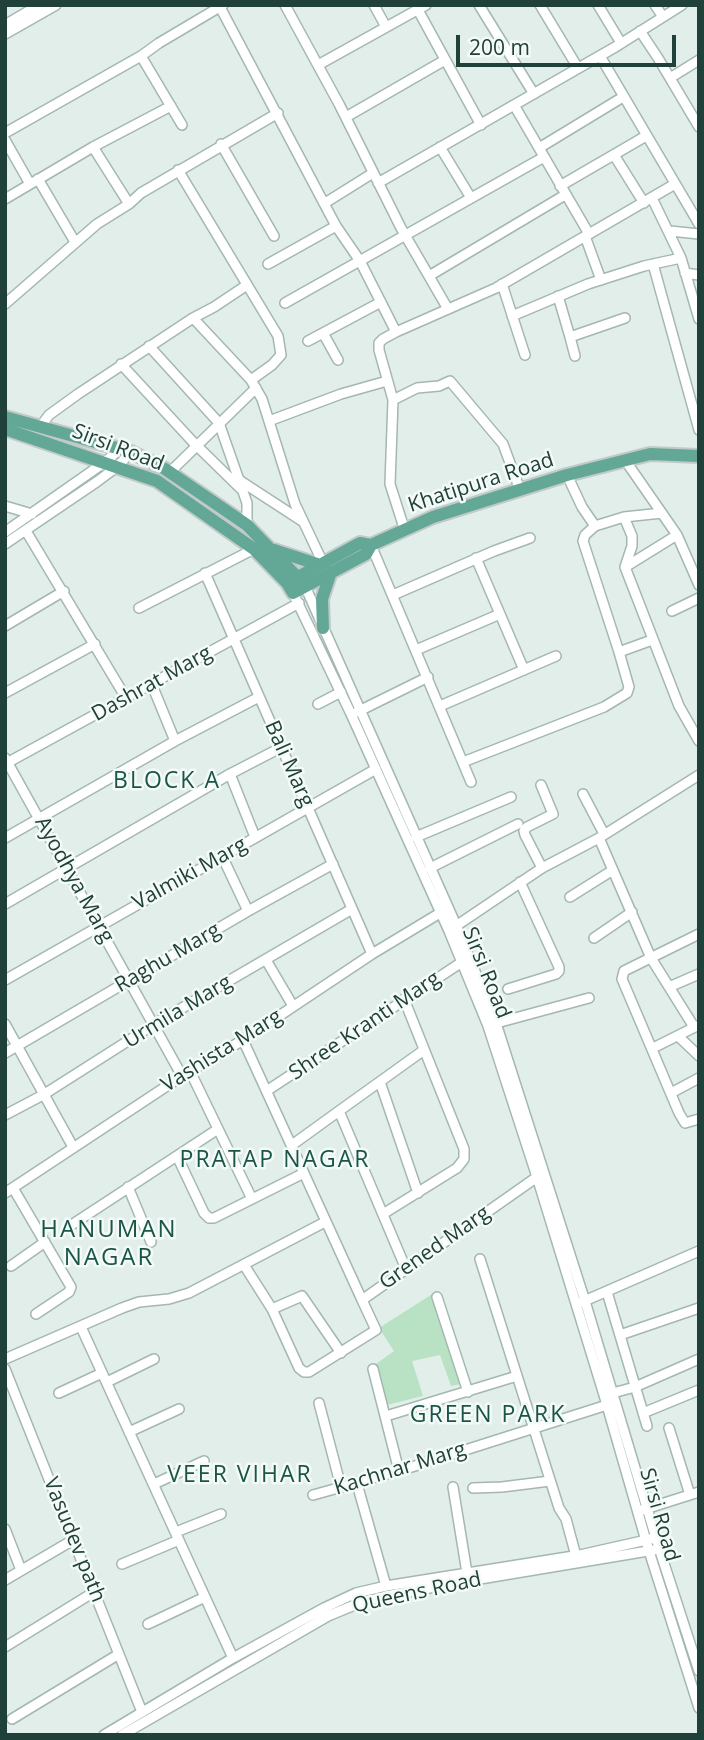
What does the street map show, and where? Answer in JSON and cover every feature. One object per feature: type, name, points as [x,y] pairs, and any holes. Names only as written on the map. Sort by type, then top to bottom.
[{"type":"main road","name":"Sirsi Road","points":[[5,417],[125,450],[170,472],[247,525],[274,550],[296,588]]},
{"type":"main road","name":"Sirsi Road","points":[[5,429],[157,481],[254,549],[296,588]]},
{"type":"main road","name":"Khatipura Road","points":[[296,588],[325,567],[366,554],[370,545],[404,528],[520,490],[650,454],[699,456]]},
{"type":"main road","points":[[274,550],[325,567],[323,628]]},
{"type":"street","points":[[5,25],[25,9],[39,5]]},
{"type":"street","points":[[5,34],[56,5]]},
{"type":"street","points":[[285,5],[405,234],[448,309]]},
{"type":"street","points":[[374,5],[386,27]]},
{"type":"street","points":[[479,5],[534,94]]},
{"type":"street","points":[[540,5],[578,68]]},
{"type":"street","points":[[598,5],[621,43]]},
{"type":"street","points":[[655,5],[663,17]]},
{"type":"street","points":[[378,183],[600,56],[682,5]]},
{"type":"street","points":[[5,120],[8,132],[141,57],[159,43],[221,6],[336,226],[360,261],[396,332]]},
{"type":"street","points":[[318,65],[422,8],[445,60],[481,125]]},
{"type":"street","points":[[640,31],[696,116],[699,127]]},
{"type":"street","points":[[600,56],[699,224]]},
{"type":"street","points":[[141,57],[182,125]]},
{"type":"street","points":[[346,117],[445,60]]},
{"type":"street","points":[[670,78],[699,60]]},
{"type":"street","points":[[285,303],[471,198],[624,97]]},
{"type":"street","points":[[514,105],[587,235],[601,280]]},
{"type":"street","points":[[5,199],[93,147],[171,106]]},
{"type":"street","points":[[5,304],[97,224],[141,193],[278,113]]},
{"type":"street","points":[[429,275],[646,135]]},
{"type":"street","points":[[5,140],[75,243]]},
{"type":"street","points":[[221,145],[274,236]]},
{"type":"street","points":[[93,147],[129,204]]},
{"type":"street","points":[[440,147],[471,198]]},
{"type":"street","points":[[614,155],[670,231],[699,319]]},
{"type":"street","points":[[178,170],[272,326],[282,350],[272,365],[251,380]]},
{"type":"street","points":[[325,203],[373,173]]},
{"type":"street","points":[[404,528],[390,484],[393,400],[379,343],[396,332],[502,284],[675,184]]},
{"type":"street","points":[[268,264],[336,226]]},
{"type":"street","points":[[670,231],[699,234]]},
{"type":"street","points":[[512,316],[601,280],[681,258]]},
{"type":"street","points":[[653,264],[699,430]]},
{"type":"street","points":[[685,273],[699,275]]},
{"type":"street","points":[[502,284],[525,355]]},
{"type":"street","points":[[40,427],[49,415],[121,364],[247,285]]},
{"type":"street","points":[[558,296],[575,356]]},
{"type":"street","points":[[308,341],[381,302]]},
{"type":"street","points":[[193,317],[256,388],[295,504],[325,567]]},
{"type":"street","points":[[570,337],[625,318]]},
{"type":"street","points":[[323,333],[338,360]]},
{"type":"street","points":[[149,346],[219,423],[247,503],[247,525]]},
{"type":"street","points":[[121,364],[196,446],[243,491]]},
{"type":"street","points":[[393,400],[417,388],[439,386],[450,381],[503,444],[520,490]]},
{"type":"street","points":[[269,421],[341,394],[387,382]]},
{"type":"street","points":[[170,472],[256,388]]},
{"type":"street","points":[[5,544],[26,531],[112,464],[125,450]]},
{"type":"street","points":[[625,460],[677,535],[699,585]]},
{"type":"street","points":[[5,532],[112,464]]},
{"type":"street","points":[[567,475],[582,507],[595,526]]},
{"type":"street","points":[[239,480],[304,522]]},
{"type":"street","points":[[5,506],[32,514]]},
{"type":"street","points":[[463,762],[604,707],[627,693],[629,687],[619,652],[583,541],[585,535],[595,526],[624,517],[662,513]]},
{"type":"street","points":[[624,517],[632,536],[632,546],[625,567],[679,706],[699,741]]},
{"type":"street","points":[[26,531],[127,698]]},
{"type":"street","points":[[625,567],[677,535]]},
{"type":"street","points":[[394,595],[476,558],[530,538]]},
{"type":"street","points":[[370,545],[394,595],[471,782]]},
{"type":"street","points":[[139,608],[254,549]]},
{"type":"street","points":[[476,558],[524,670]]},
{"type":"street","name":"Bali Marg","points":[[205,573],[259,697],[278,728],[282,747],[372,954]]},
{"type":"street","name":"Sirsi Road","points":[[296,588],[323,628],[376,769],[440,913],[452,928],[462,962],[492,1024],[537,1177],[581,1303]]},
{"type":"street","name":"Sirsi Road","points":[[296,588],[341,692],[356,712],[430,868],[492,1024],[581,1303],[695,1682],[699,1708]]},
{"type":"street","name":"Dashrat Marg","points":[[6,762],[233,640],[296,588]]},
{"type":"street","points":[[5,626],[64,591]]},
{"type":"street","points":[[672,611],[699,598]]},
{"type":"street","points":[[416,650],[500,614]]},
{"type":"street","points":[[619,652],[652,640]]},
{"type":"street","points":[[5,693],[95,644]]},
{"type":"street","points":[[440,706],[556,656]]},
{"type":"street","points":[[356,712],[428,677]]},
{"type":"street","points":[[152,685],[175,741]]},
{"type":"street","points":[[318,704],[341,692]]},
{"type":"street","points":[[5,838],[175,741],[259,697]]},
{"type":"street","points":[[5,904],[282,747]]},
{"type":"street","name":"Ayodhya Marg","points":[[6,762],[153,1025],[186,1073],[218,1129],[252,1199]]},
{"type":"street","name":"Valmiki Marg","points":[[5,980],[376,769]]},
{"type":"street","points":[[230,775],[256,837]]},
{"type":"street","points":[[452,928],[542,867],[601,836],[699,775]]},
{"type":"street","points":[[541,785],[553,814],[527,827],[524,835],[542,867]]},
{"type":"street","points":[[583,794],[651,958],[696,1026],[653,1048]]},
{"type":"street","points":[[416,837],[511,797]]},
{"type":"street","points":[[430,868],[518,824]]},
{"type":"street","points":[[222,856],[248,911]]},
{"type":"street","name":"Raghu Marg","points":[[5,1053],[333,864]]},
{"type":"street","points":[[570,897],[613,870]]},
{"type":"street","points":[[508,989],[559,971],[520,882]]},
{"type":"street","name":"Urmila Marg","points":[[5,1115],[43,1095],[153,1025],[352,909]]},
{"type":"street","points":[[594,938],[632,912]]},
{"type":"street","name":"Vashista Marg","points":[[9,1190],[186,1073],[243,1040],[372,954],[440,913]]},
{"type":"street","points":[[699,934],[624,971],[622,979],[685,1123],[699,1119]]},
{"type":"street","points":[[266,960],[293,1006]]},
{"type":"street","name":"Shree Kranti Marg","points":[[268,1090],[462,962]]},
{"type":"street","points":[[669,987],[699,974]]},
{"type":"street","points":[[492,1024],[589,998]]},
{"type":"street","points":[[383,1214],[457,1168],[464,1159],[464,1149],[404,999]]},
{"type":"street","points":[[5,1024],[73,1147]]},
{"type":"street","points":[[678,1036],[699,1056]]},
{"type":"street","name":"Grened Marg","points":[[243,1040],[362,1300],[537,1177]]},
{"type":"street","points":[[292,1145],[424,1050]]},
{"type":"street","points":[[671,1093],[699,1078]]},
{"type":"street","points":[[380,1082],[418,1193]]},
{"type":"street","points":[[338,1111],[406,1269]]},
{"type":"street","points":[[74,1224],[218,1129]]},
{"type":"street","points":[[177,1156],[204,1213],[209,1218],[214,1218],[304,1172]]},
{"type":"street","points":[[128,1187],[151,1242]]},
{"type":"street","points":[[9,1190],[45,1242],[71,1287],[69,1292],[36,1314]]},
{"type":"street","points":[[5,1359],[139,1303],[189,1293],[325,1222]]},
{"type":"street","points":[[11,1266],[45,1242]]},
{"type":"street","points":[[581,1303],[699,1251]]},
{"type":"street","points":[[480,1259],[576,1556]]},
{"type":"street","points":[[244,1265],[272,1310],[299,1368],[309,1372],[376,1330],[362,1300]]},
{"type":"street","points":[[607,1292],[647,1426]]},
{"type":"street","points":[[272,1310],[302,1296],[341,1353]]},
{"type":"street","points":[[437,1297],[468,1392]]},
{"type":"street","points":[[620,1335],[699,1308]]},
{"type":"street","points":[[81,1327],[233,1658]]},
{"type":"street","points":[[59,1393],[154,1359]]},
{"type":"street","name":"Kachnar Marg","points":[[313,1495],[534,1429],[699,1359]]},
{"type":"street","name":"Vasudev path","points":[[5,1369],[142,1712]]},
{"type":"street","points":[[373,1369],[399,1471]]},
{"type":"street","points":[[386,1416],[517,1376]]},
{"type":"street","points":[[5,1397],[14,1390]]},
{"type":"street","points":[[643,1413],[699,1390]]},
{"type":"street","points":[[320,1403],[341,1487]]},
{"type":"street","points":[[130,1432],[179,1409]]},
{"type":"street","points":[[642,1510],[694,1494],[669,1428]]},
{"type":"street","points":[[153,1484],[204,1461]]},
{"type":"street","points":[[473,1488],[550,1481]]},
{"type":"street","points":[[357,1484],[386,1586]]},
{"type":"street","points":[[453,1488],[467,1573]]},
{"type":"street","points":[[122,1564],[221,1514]]},
{"type":"street","points":[[5,1530],[21,1570]]},
{"type":"street","name":"Queens Road","points":[[104,1735],[233,1658],[340,1600],[386,1586],[576,1556],[651,1539]]},
{"type":"street","points":[[5,1580],[73,1540]]},
{"type":"street","name":"Sirsi Road","points":[[654,1550],[699,1671]]},
{"type":"street","name":"Queens Road","points":[[122,1735],[328,1616],[356,1604],[436,1587],[654,1550]]},
{"type":"street","points":[[5,1647],[94,1592]]},
{"type":"street","points":[[148,1623],[205,1597]]},
{"type":"street","points":[[12,1719],[119,1654]]},
{"type":"green space","points":[[434,1293],[462,1384],[451,1386],[440,1355],[412,1361],[423,1396],[387,1405],[376,1364],[394,1351],[379,1328]]},
{"type":"district","name":"BLOCK A","points":[[167,781]]},
{"type":"district","name":"PRATAP NAGAR","points":[[275,1160]]},
{"type":"district","name":"HANUMAN NAGAR","points":[[109,1244]]},
{"type":"district","name":"GREEN PARK","points":[[488,1415]]},
{"type":"district","name":"VEER VIHAR","points":[[240,1475]]}]
